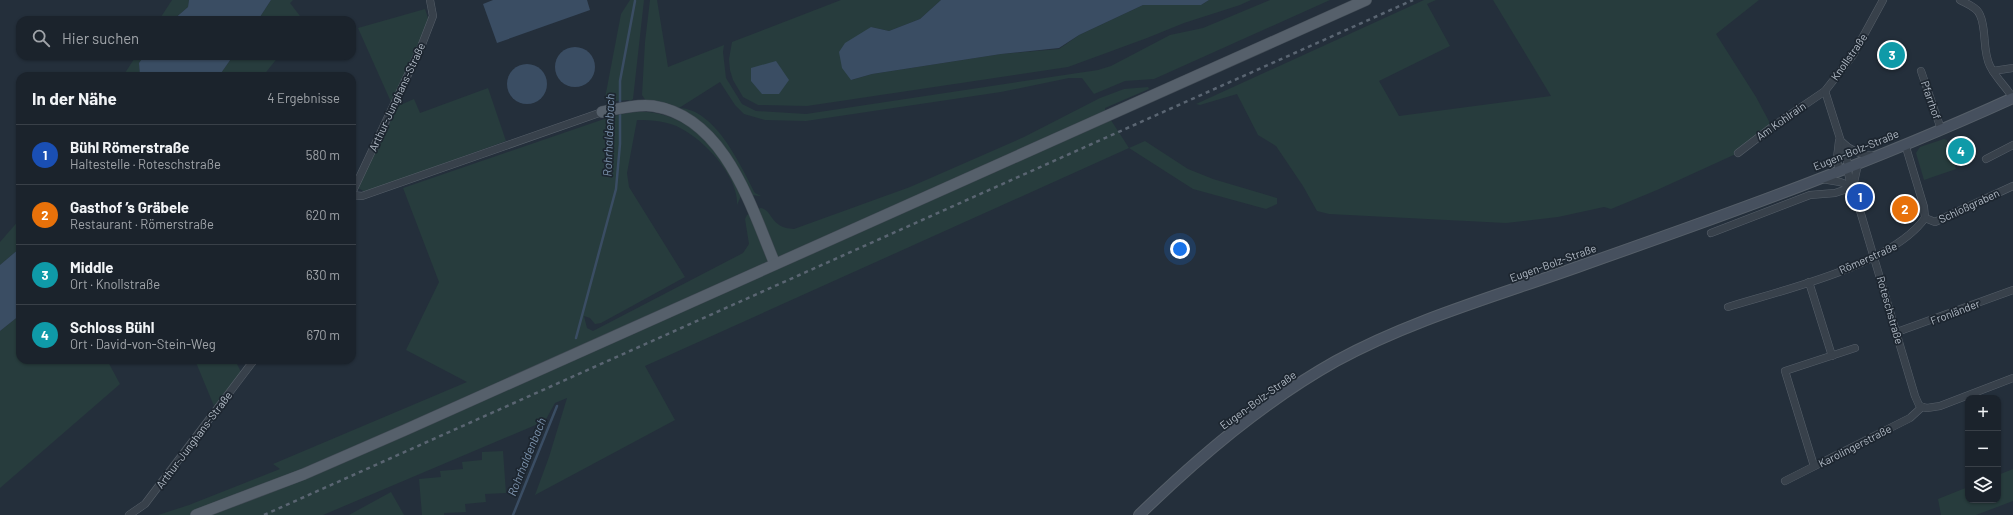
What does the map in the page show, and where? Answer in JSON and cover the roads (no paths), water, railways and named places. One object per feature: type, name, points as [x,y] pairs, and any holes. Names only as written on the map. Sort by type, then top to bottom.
[{"type":"main road","points":[[196,515],[304,474],[369,446],[1054,141],[1366,0]]},
{"type":"main road","points":[[606,111],[631,107],[652,106],[680,115],[699,127],[726,157],[740,182],[775,264]]},
{"type":"street","name":"Arthur-Junghans-Straße","points":[[356,185],[421,47],[433,16],[430,0]]},
{"type":"street","name":"Knollstraße","points":[[1848,167],[1826,91],[1853,55],[1883,0]]},
{"type":"street","points":[[1960,0],[1975,8],[1980,14],[1986,56],[1993,71],[2013,98]]},
{"type":"street","points":[[1993,71],[2013,68]]},
{"type":"street","name":"Pfarrhof","points":[[1921,71],[1941,129]]},
{"type":"street","name":"Am Kohlrain","points":[[1738,153],[1770,128],[1826,91]]},
{"type":"street","name":"Eugen-Bolz-Straße","points":[[1139,515],[1189,469],[1265,407],[1320,371],[1364,347],[1427,321],[1710,220],[1817,179],[1905,144],[2013,98]]},
{"type":"street","points":[[356,195],[362,196],[509,143],[606,111]]},
{"type":"street","points":[[1839,138],[1848,148],[1857,153],[1875,156]]},
{"type":"street","points":[[1905,144],[1924,207],[1925,218]]},
{"type":"street","points":[[1986,159],[2013,145]]},
{"type":"street","name":"Roteschstraße","points":[[1848,167],[1850,182],[1853,188]]},
{"type":"street","name":"Roteschstraße","points":[[1848,167],[1915,396],[1922,407]]},
{"type":"street","points":[[1817,179],[1831,180],[1853,188]]},
{"type":"street","name":"Schloßgraben","points":[[1925,218],[1935,222],[2013,186]]},
{"type":"street","points":[[1712,234],[1810,195],[1853,188]]},
{"type":"street","name":"Römerstraße","points":[[1728,307],[1809,282],[1875,257],[1906,239],[1925,218]]},
{"type":"street","points":[[1809,282],[1832,356]]},
{"type":"street","name":"Fronländer","points":[[1897,332],[2013,290]]},
{"type":"street","points":[[1814,466],[1785,371],[1855,348]]},
{"type":"street","name":"Arthur-Junghans-Straße","points":[[129,515],[145,504],[251,364]]},
{"type":"street","points":[[1922,407],[1927,408],[1940,406],[2013,378]]},
{"type":"street","name":"Karolingerstraße","points":[[1785,481],[1910,418],[1922,407]]},
{"type":"water","points":[[189,0],[271,0],[261,16],[178,16],[188,7]]},
{"type":"water","points":[[493,0],[587,0],[590,10],[497,43],[483,4]]},
{"type":"water","points":[[941,0],[1209,0],[1201,5],[1143,5],[1079,35],[1059,48],[1001,54],[872,74],[851,80],[842,68],[839,52],[845,43],[871,27],[889,31],[920,19]]},
{"type":"water","points":[[579,47],[586,50],[592,56],[595,67],[594,75],[586,84],[579,87],[571,87],[564,84],[556,75],[555,63],[558,56],[567,48]]},
{"type":"water","points":[[141,60],[230,60],[222,72],[140,72],[139,63]]},
{"type":"water","points":[[776,61],[789,80],[779,94],[762,94],[751,81],[751,68]]},
{"type":"water","points":[[523,64],[531,64],[538,67],[544,73],[547,84],[544,95],[538,101],[531,104],[523,104],[516,101],[510,95],[507,88],[507,80],[510,73],[516,67]]},
{"type":"water","points":[[16,251],[16,318],[0,331],[0,265]]},
{"type":"waterway","name":"Rohrhaldenbach","points":[[620,105],[620,81],[635,1]]},
{"type":"waterway","name":"Rohrhaldenbach","points":[[576,338],[616,189],[620,144],[620,112]]},
{"type":"waterway","name":"Rohrhaldenbach","points":[[513,515],[557,406]]},
{"type":"railway","points":[[264,515],[1413,0]]},
{"type":"place","name":"Middle","points":[[1892,55]]},
{"type":"place","name":"Schloss Bühl","points":[[1961,151]]},
{"type":"place","name":"Bühl Römerstraße","points":[[1860,197]]},
{"type":"place","name":"Gasthof ’s Gräbele","points":[[1905,209]]}]
